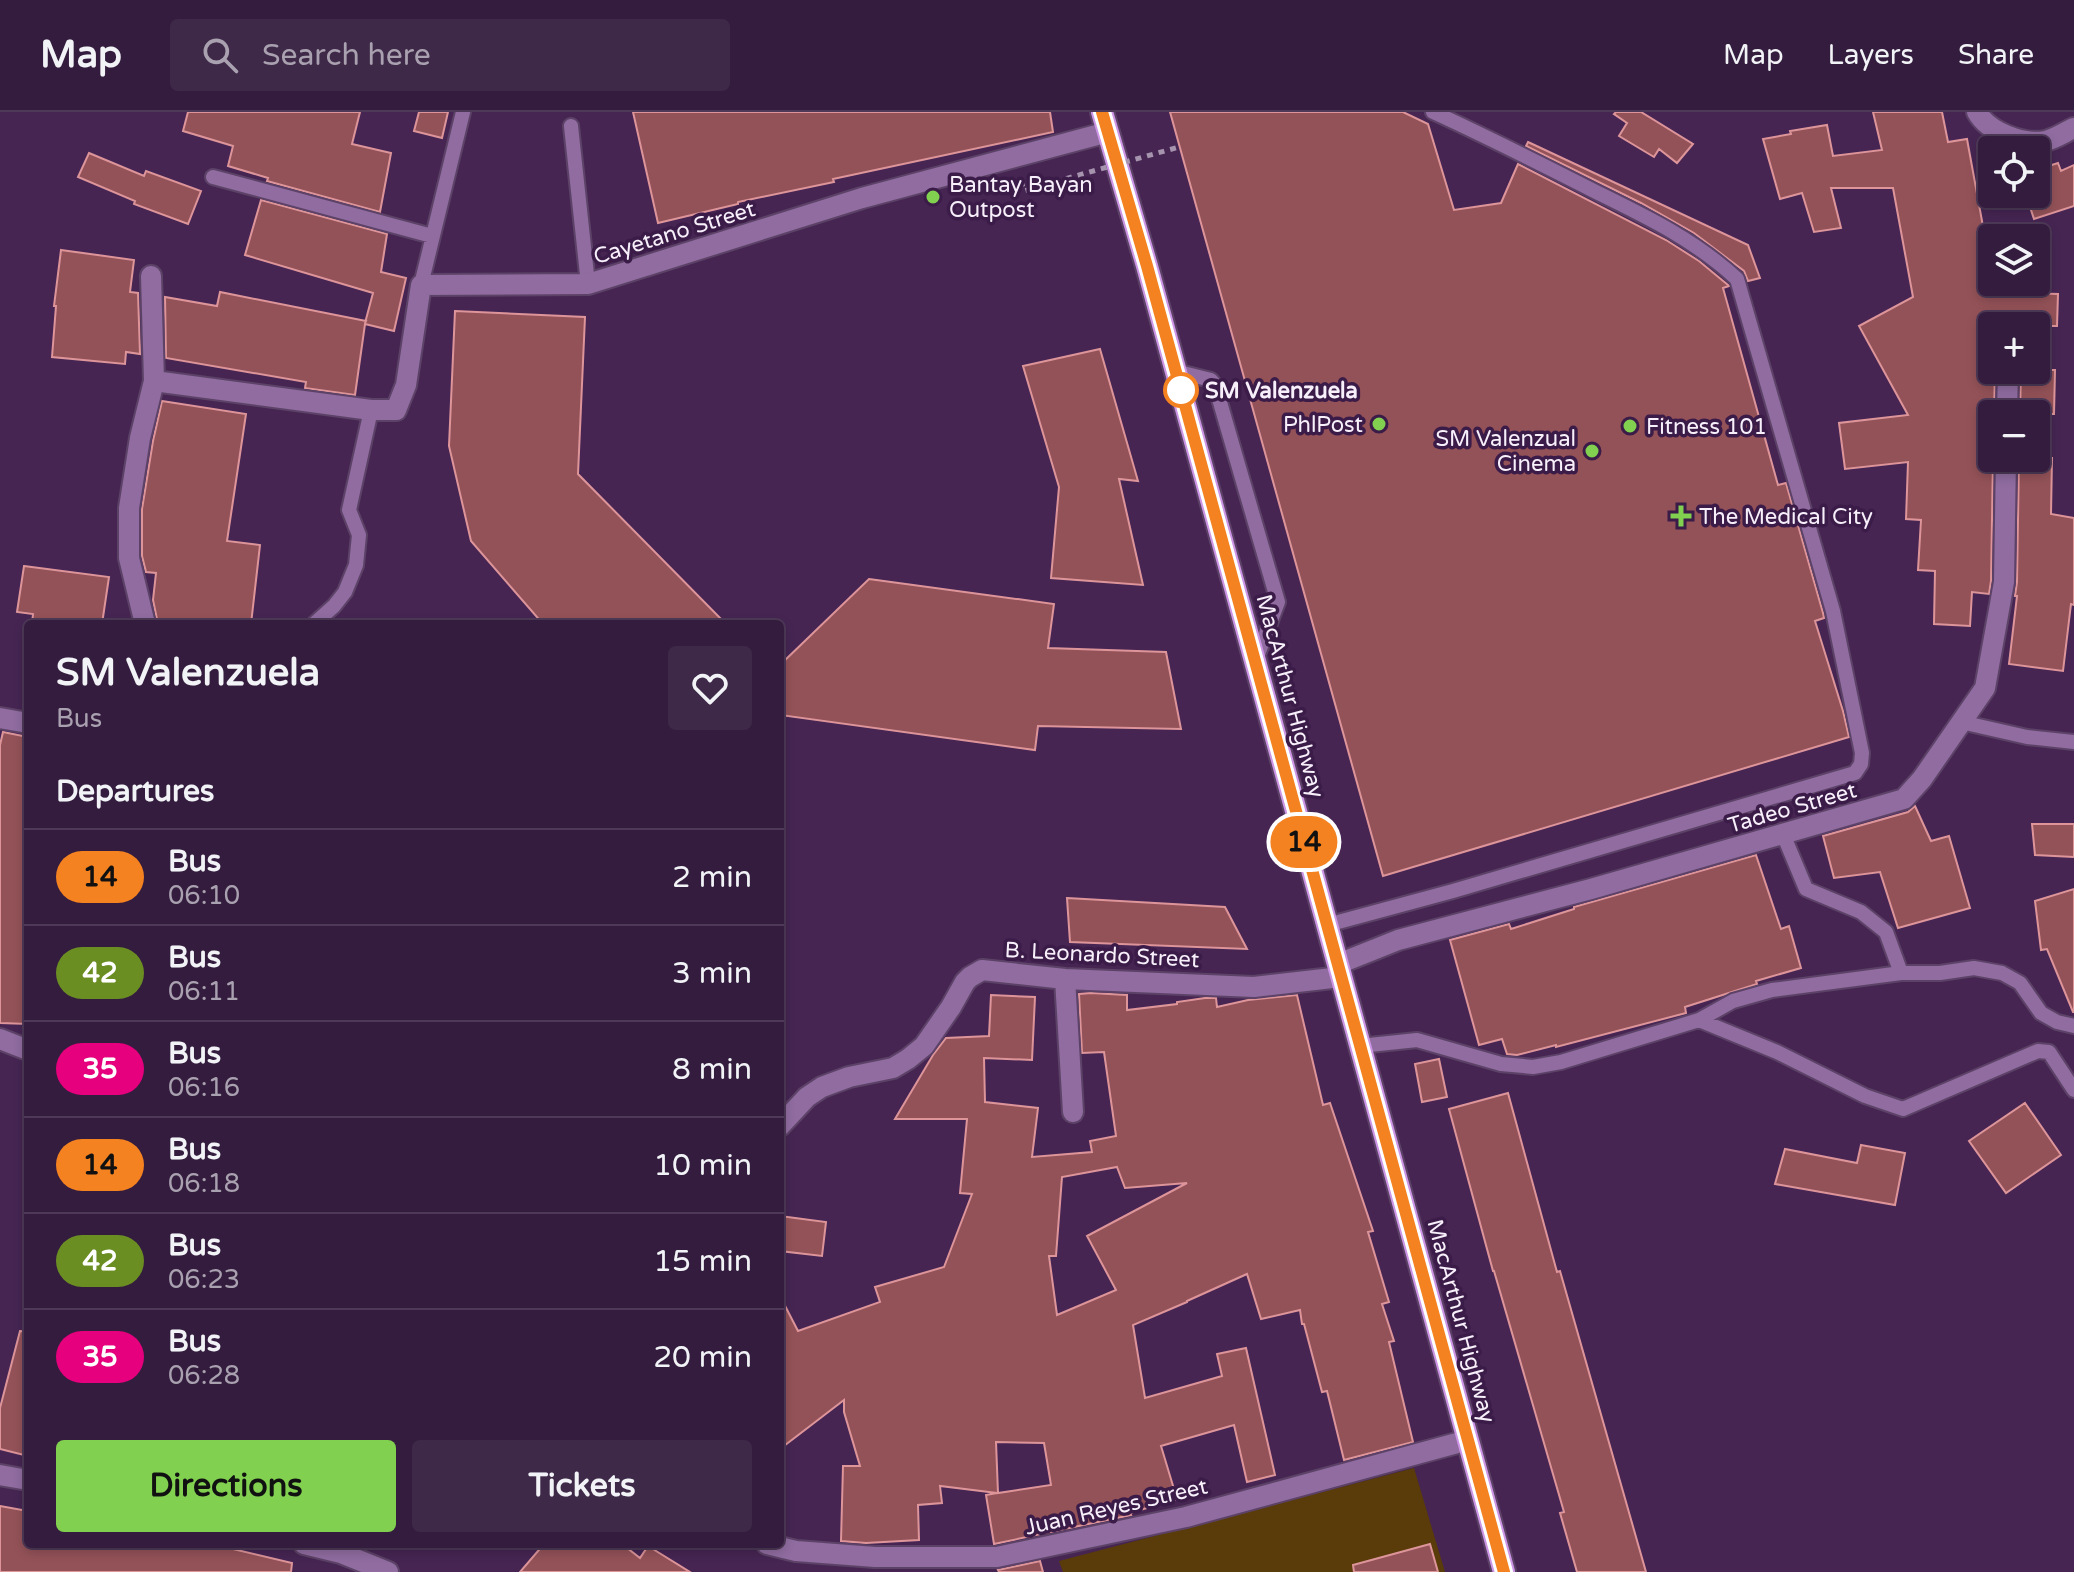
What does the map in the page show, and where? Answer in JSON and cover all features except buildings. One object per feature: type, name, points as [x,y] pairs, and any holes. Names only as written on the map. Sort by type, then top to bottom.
[{"type":"highway","name":"MacArthur Highway","points":[[1105,122],[1504,1572]]},
{"type":"street","points":[[1977,112],[1992,127],[2027,142],[2047,141],[2074,128]]},
{"type":"street","name":"Cayetano Street","points":[[421,285],[588,284],[1105,122]]},
{"type":"street","points":[[144,620],[129,558],[129,508],[140,438],[154,381],[151,276]]},
{"type":"street","points":[[154,381],[371,410],[396,410],[403,396],[421,285]]},
{"type":"street","name":"Tadeo Street","points":[[1339,971],[1398,940],[1591,889],[1904,799],[1922,779],[1985,688],[2004,582],[2006,472]]},
{"type":"street","points":[[0,718],[24,722]]},
{"type":"street","name":"B. Leonardo Street","points":[[784,1122],[807,1097],[822,1087],[849,1077],[893,1068],[908,1059],[924,1046],[965,982],[982,970],[1065,979],[1254,987],[1339,971]]},
{"type":"street","points":[[1065,979],[1073,1112]]},
{"type":"street","points":[[0,1039],[24,1048]]},
{"type":"street","name":"Juan Reyes Street","points":[[784,1548],[874,1564],[997,1557],[1186,1517],[1468,1440]]},
{"type":"street","points":[[0,1475],[24,1479]]},
{"type":"street","points":[[320,1548],[388,1572]]},
{"type":"lane","points":[[421,285],[463,112]]},
{"type":"lane","points":[[1327,925],[1855,773],[1861,764],[1862,753],[1833,611],[1737,279],[1696,245],[1651,219],[1518,151],[1433,112]]},
{"type":"lane","points":[[571,126],[588,284]]},
{"type":"lane","points":[[213,177],[432,236]]},
{"type":"lane","points":[[1175,371],[1211,380],[1215,385],[1278,602],[1255,663]]},
{"type":"lane","points":[[318,620],[345,592],[356,565],[359,535],[349,510],[371,410]]},
{"type":"lane","points":[[1961,722],[2027,737],[2074,742]]},
{"type":"lane","points":[[1783,834],[1806,889],[1861,912],[1886,932],[1901,973]]},
{"type":"lane","points":[[1360,1046],[1417,1040],[1501,1064],[1533,1067],[1561,1062],[1699,1020],[1733,1001],[1772,990],[1901,973],[1940,973],[1974,968],[2002,973],[2020,983],[2041,1013],[2057,1022],[2074,1026]]},
{"type":"lane","points":[[1699,1020],[1744,1037],[1865,1096],[1903,1109],[2038,1051],[2049,1052],[2074,1090]]},
{"type":"path","points":[[1024,191],[1179,147]]},
{"type":"shaded area","points":[[1414,1468],[1445,1572],[1063,1572],[1059,1561]]},
{"type":"bus line","name":"14","points":[[1102,112],[1147,266],[1504,1572]]},
{"type":"place","name":"Bantay Bayan Outpost","points":[[933,197]]},
{"type":"place","name":"SM Valenzuela","points":[[1181,390]]},
{"type":"place","name":"PhlPost","points":[[1379,424]]},
{"type":"place","name":"Fitness 101","points":[[1630,426]]},
{"type":"place","name":"SM Valenzual Cinema","points":[[1592,451]]},
{"type":"place","name":"The Medical City","points":[[1681,516]]}]
